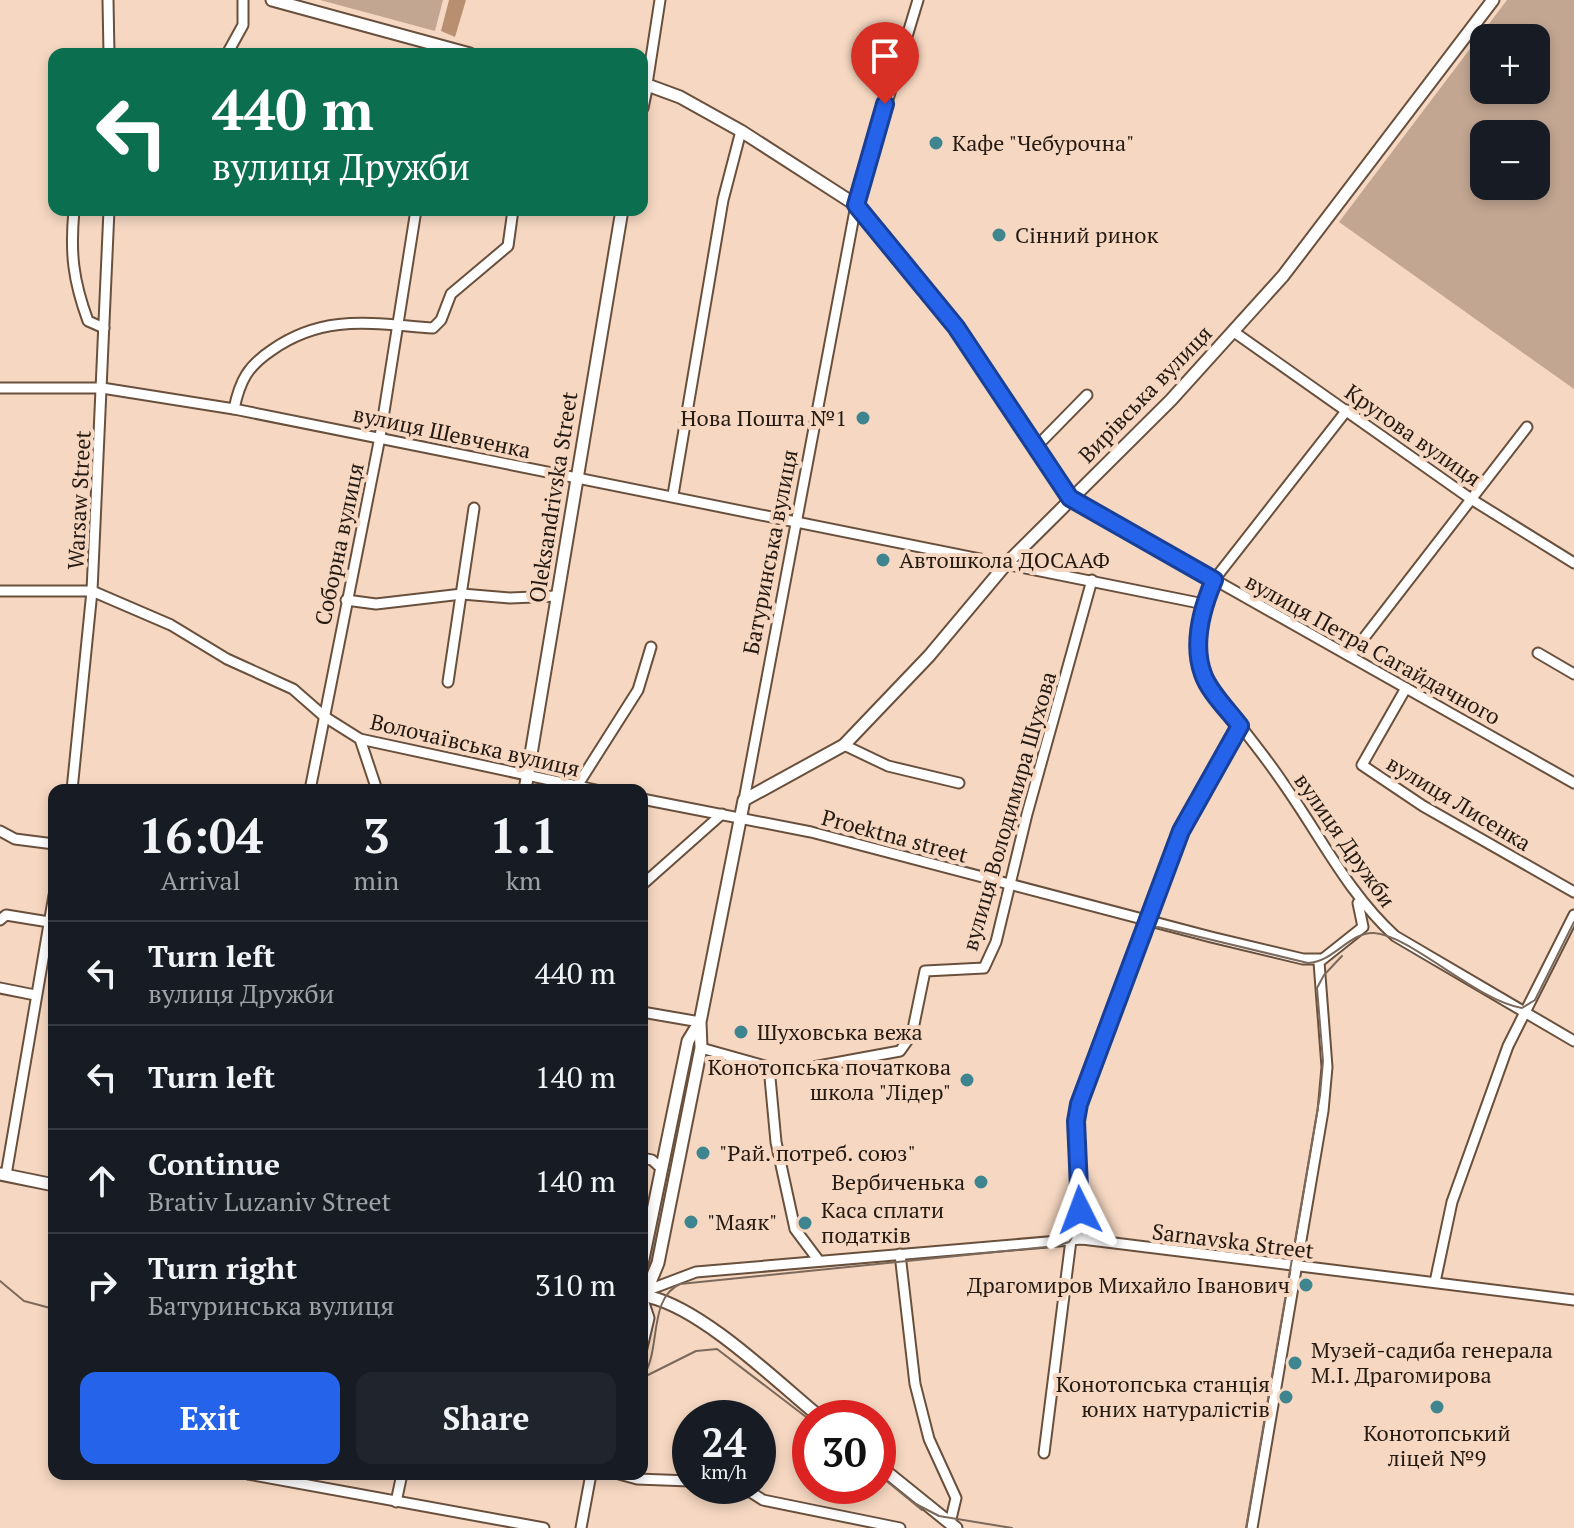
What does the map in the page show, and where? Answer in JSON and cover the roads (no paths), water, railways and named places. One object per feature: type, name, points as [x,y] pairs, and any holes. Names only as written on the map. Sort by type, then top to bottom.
[{"type":"main road","points":[[272,0],[298,4],[434,48]]},
{"type":"main road","name":"Вирівська вулиця","points":[[744,800],[844,745],[929,656],[1007,563],[1171,400],[1283,276],[1493,0]]},
{"type":"main road","points":[[648,85],[741,131],[856,205],[956,327],[1070,498]]},
{"type":"main road","name":"Oleksandrivska Street","points":[[526,784],[621,216]]},
{"type":"main road","name":"Батуринська вулиця","points":[[700,1022],[744,800]]},
{"type":"main road","points":[[648,1288],[658,1263],[701,1048],[700,1022]]},
{"type":"main road","points":[[648,1236],[688,1041],[700,1022]]},
{"type":"main road","points":[[3,1174],[48,1184]]},
{"type":"main road","points":[[648,1294],[669,1302],[710,1329],[799,1400]]},
{"type":"main road","points":[[896,1480],[953,1526]]},
{"type":"street","points":[[108,0],[109,48]]},
{"type":"street","points":[[230,48],[243,25],[243,0]]},
{"type":"street","points":[[648,62],[660,0]]},
{"type":"street","name":"Батуринська вулиця","points":[[744,800],[856,205],[918,0]]},
{"type":"street","points":[[673,495],[723,200],[741,131]]},
{"type":"street","points":[[74,216],[74,284],[88,321],[104,328]]},
{"type":"street","name":"Warsaw Street","points":[[73,784],[92,591],[109,216]]},
{"type":"street","name":"Соборна вулиця","points":[[311,784],[325,717],[324,703],[380,437],[415,216]]},
{"type":"street","points":[[234,409],[239,382],[254,362],[286,340],[316,326],[353,322],[433,328],[441,320],[451,294],[508,246],[512,216]]},
{"type":"street","name":"Кругова вулиця","points":[[1234,332],[1471,499],[1574,563]]},
{"type":"street","name":"вулиця Шевченка","points":[[0,388],[102,388],[234,409],[1204,604]]},
{"type":"street","points":[[1036,447],[1087,395]]},
{"type":"street","name":"вулиця Дружби","points":[[1347,410],[1214,580],[1204,604],[1198,654],[1203,676],[1284,783],[1349,886],[1381,924],[1462,977],[1525,1009],[1574,1041]]},
{"type":"street","points":[[1350,656],[1527,427]]},
{"type":"street","name":"вулиця Петра Сагайдачного","points":[[1070,498],[1574,783]]},
{"type":"street","points":[[448,682],[474,508]]},
{"type":"street","name":"вулиця Володимира Шухова","points":[[701,1048],[786,1072],[900,1051],[912,1034],[925,971],[984,968],[996,942],[1092,580]]},
{"type":"street","name":"Волочаївська вулиця","points":[[0,591],[92,591],[171,625],[227,659],[293,689],[325,717],[360,739],[566,784]]},
{"type":"street","points":[[346,600],[376,604],[462,594],[510,598],[557,596]]},
{"type":"street","points":[[578,784],[638,690],[651,647]]},
{"type":"street","points":[[1538,653],[1574,674]]},
{"type":"street","name":"вулиця Лисенка","points":[[1406,688],[1362,765],[1423,806],[1574,892]]},
{"type":"street","points":[[1044,1453],[1077,1240],[1077,1112],[1145,920],[1181,831],[1240,726]]},
{"type":"street","points":[[360,739],[375,784]]},
{"type":"street","points":[[844,745],[888,766],[959,783]]},
{"type":"street","points":[[648,800],[740,818]]},
{"type":"street","points":[[648,880],[722,814]]},
{"type":"street","name":"Proektna street","points":[[740,818],[811,832],[1303,959],[1320,959]]},
{"type":"street","points":[[0,831],[15,839],[48,843]]},
{"type":"street","points":[[1349,886],[1364,918],[1363,927]]},
{"type":"street","points":[[0,920],[6,915],[48,922]]},
{"type":"street","points":[[1435,1282],[1452,1202],[1508,1046],[1574,915]]},
{"type":"street","points":[[1252,1528],[1327,1067],[1320,959],[1363,927],[1374,922],[1381,924]]},
{"type":"street","points":[[3,1174],[48,927]]},
{"type":"street","points":[[0,988],[35,995]]},
{"type":"street","points":[[648,1013],[700,1022]]},
{"type":"street","points":[[769,1067],[776,1142],[795,1229],[819,1261]]},
{"type":"street","points":[[648,1159],[662,1169]]},
{"type":"street","name":"Sarnavska Street","points":[[648,1292],[696,1272],[1077,1240],[1295,1269],[1435,1282],[1574,1300]]},
{"type":"street","points":[[900,1254],[915,1384],[929,1439],[956,1498],[953,1526]]},
{"type":"street","points":[[648,1479],[672,1480]]},
{"type":"street","points":[[280,1480],[544,1528]]},
{"type":"street","points":[[396,1502],[401,1480]]},
{"type":"street","points":[[581,1528],[590,1480]]},
{"type":"street","points":[[776,1503],[900,1528]]},
{"type":"tram line","points":[[648,1367],[663,1301],[680,1284],[1056,1246],[1069,1242],[1075,1230],[1078,1198],[1074,1108],[1104,1017],[1140,930],[1158,927],[1308,963],[1326,958],[1357,937],[1374,933],[1406,945],[1485,994],[1522,1008],[1535,1000],[1574,922]]},
{"type":"tram line","points":[[1246,1528],[1320,1095],[1323,1061],[1317,988],[1324,975],[1342,956]]},
{"type":"tram line","points":[[0,1281],[24,1301],[48,1307]]},
{"type":"tram line","points":[[648,1375],[696,1351],[717,1349],[792,1406]]},
{"type":"tram line","points":[[896,1489],[922,1510]]},
{"type":"tram line","points":[[916,1504],[939,1516],[1012,1528]]},
{"type":"place","name":"Кафе \"Чебурочна\"","points":[[936,143]]},
{"type":"place","name":"Сінний ринок","points":[[999,235]]},
{"type":"place","name":"Нова Пошта №1","points":[[863,418]]},
{"type":"place","name":"Автошкола ДОСААФ","points":[[883,560]]},
{"type":"place","name":"Шуховська вежа","points":[[741,1032]]},
{"type":"place","name":"Конотопська початкова школа \"Лідер\"","points":[[967,1080]]},
{"type":"place","name":"\"Рай. потреб. союз\"","points":[[703,1153]]},
{"type":"place","name":"Вербиченька","points":[[981,1182]]},
{"type":"place","name":"\"Маяк\"","points":[[691,1222]]},
{"type":"place","name":"Каса сплати податків","points":[[805,1223]]},
{"type":"place","name":"Драгомиров Михайло Іванович","points":[[1306,1285]]},
{"type":"place","name":"Музей-садиба генерала М.І. Драгомирова","points":[[1295,1363]]},
{"type":"place","name":"Конотопська станція юних натуралістів","points":[[1286,1397]]},
{"type":"place","name":"Конотопський ліцей №9","points":[[1437,1407]]}]
